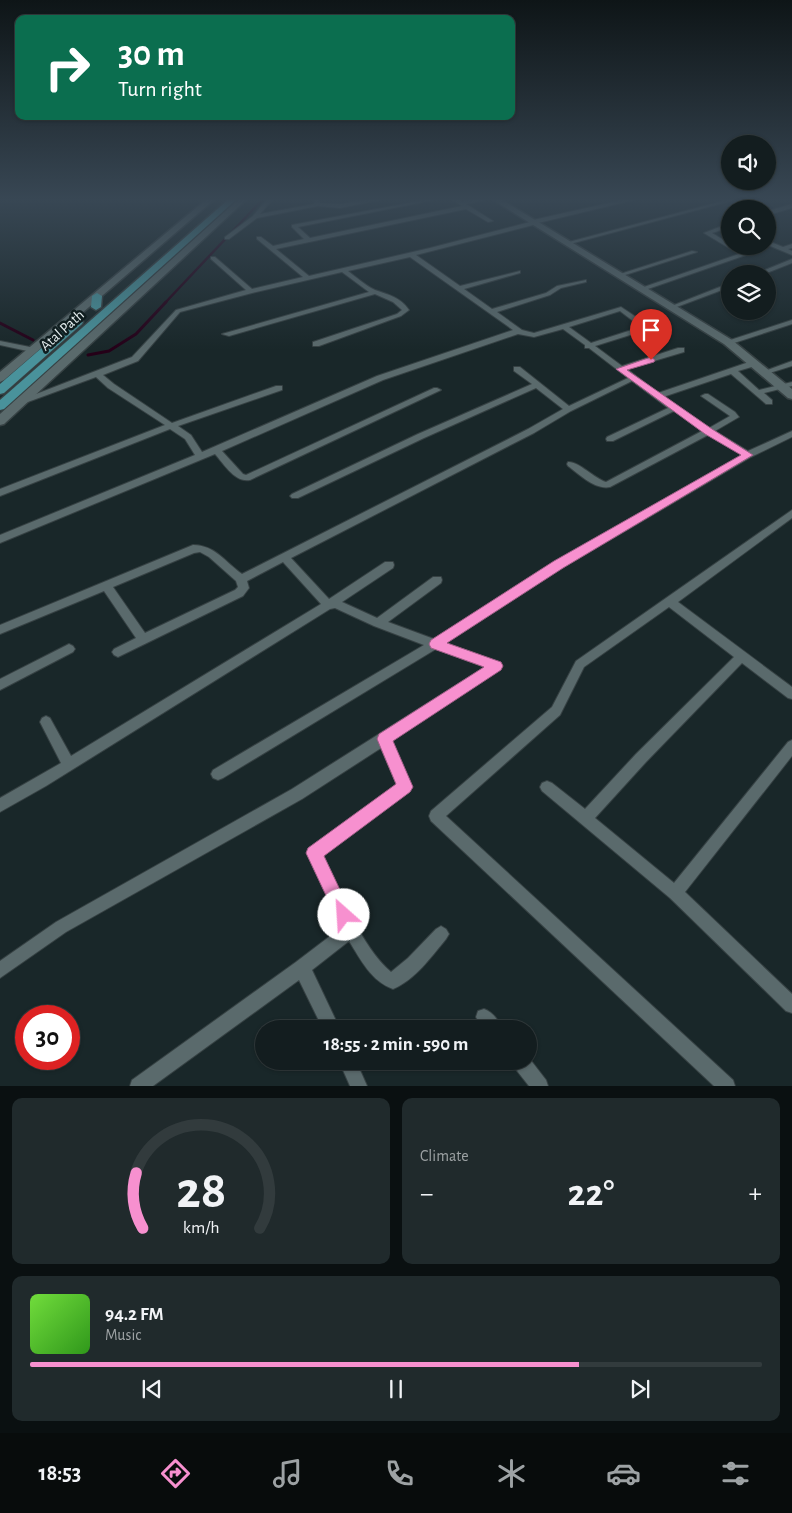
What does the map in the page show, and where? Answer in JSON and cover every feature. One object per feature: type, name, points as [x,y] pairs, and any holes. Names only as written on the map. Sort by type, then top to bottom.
[{"type":"main road","points":[[0,390],[96,301],[161,249]]},
{"type":"main road","name":"Atal Path","points":[[0,406],[176,249]]},
{"type":"main road","points":[[145,276],[160,273]]},
{"type":"street","points":[[0,378],[32,350],[96,301],[155,249]]},
{"type":"street","points":[[0,421],[187,249]]},
{"type":"street","points":[[273,249],[308,278]]},
{"type":"street","points":[[22,402],[120,367],[135,359],[178,311],[251,291],[431,249]]},
{"type":"street","points":[[577,249],[728,342],[763,373],[787,386],[792,395]]},
{"type":"street","points":[[783,249],[792,254]]},
{"type":"street","points":[[620,275],[694,252]]},
{"type":"street","points":[[410,254],[458,290],[518,331],[527,335],[534,335],[621,309],[647,328]]},
{"type":"street","points":[[642,289],[741,255]]},
{"type":"street","points":[[213,258],[251,291]]},
{"type":"street","points":[[776,267],[792,261]]},
{"type":"street","points":[[316,344],[399,315],[406,310],[404,306],[383,294],[372,291],[343,270]]},
{"type":"street","points":[[458,290],[518,272]]},
{"type":"street","points":[[490,312],[548,294],[557,288],[584,281]]},
{"type":"street","points":[[672,307],[721,288]]},
{"type":"street","points":[[226,334],[368,294],[372,291]]},
{"type":"street","points":[[728,342],[792,322]]},
{"type":"street","points":[[588,346],[663,323]]},
{"type":"street","points":[[564,326],[588,346],[708,432],[748,455]]},
{"type":"street","points":[[0,539],[208,453],[380,378],[518,331]]},
{"type":"street","points":[[0,343],[32,350]]},
{"type":"street","points":[[620,369],[681,350]]},
{"type":"street","points":[[763,373],[792,363]]},
{"type":"street","points":[[657,396],[752,364]]},
{"type":"street","points":[[517,369],[568,409]]},
{"type":"street","points":[[733,371],[769,402]]},
{"type":"street","points":[[97,374],[130,399],[173,425],[240,476],[247,478],[438,390]]},
{"type":"street","points":[[241,579],[568,409],[633,378]]},
{"type":"street","points":[[295,496],[421,436],[537,385]]},
{"type":"street","points":[[759,392],[787,386]]},
{"type":"street","points":[[0,493],[173,425],[279,388]]},
{"type":"street","points":[[571,464],[594,482],[607,485],[731,420],[734,416],[705,396]]},
{"type":"street","points":[[610,439],[674,408]]},
{"type":"street","points":[[218,774],[435,644],[558,564],[748,455],[792,434]]},
{"type":"street","points":[[727,1086],[436,816],[556,711],[580,664],[670,602],[792,513]]},
{"type":"street","points":[[0,630],[199,548],[209,552],[232,574],[241,579],[244,588],[239,592],[118,652]]},
{"type":"street","points":[[0,970],[61,927],[297,794],[496,666],[330,604],[284,557]]},
{"type":"street","points":[[0,806],[330,604],[389,565]]},
{"type":"street","points":[[378,623],[437,580]]},
{"type":"street","points":[[106,586],[143,639]]},
{"type":"street","points":[[670,602],[792,694]]},
{"type":"street","points":[[0,685],[69,649]]},
{"type":"street","points":[[585,819],[742,656]]},
{"type":"street","points":[[46,722],[69,765]]},
{"type":"street","points":[[384,739],[405,787],[314,853],[351,930],[384,978],[393,981],[414,964],[441,934]]},
{"type":"street","points":[[675,893],[792,746]]},
{"type":"street","points":[[547,787],[675,893],[792,1005]]},
{"type":"street","points":[[138,1086],[302,968],[351,930]]},
{"type":"street","points":[[302,968],[328,1020]]},
{"type":"street","points":[[351,1070],[359,1086]]},
{"type":"street","points":[[527,1070],[540,1086]]},
{"type":"waterway","points":[[164,304],[216,249]]},
{"type":"waterway","points":[[88,355],[109,351],[136,334],[166,302]]},
{"type":"waterway","points":[[0,323],[33,340]]},
{"type":"route","points":[[344,915],[314,853],[405,787],[384,739],[496,666],[435,644],[558,564],[748,455],[708,432],[620,369],[651,360]]}]
